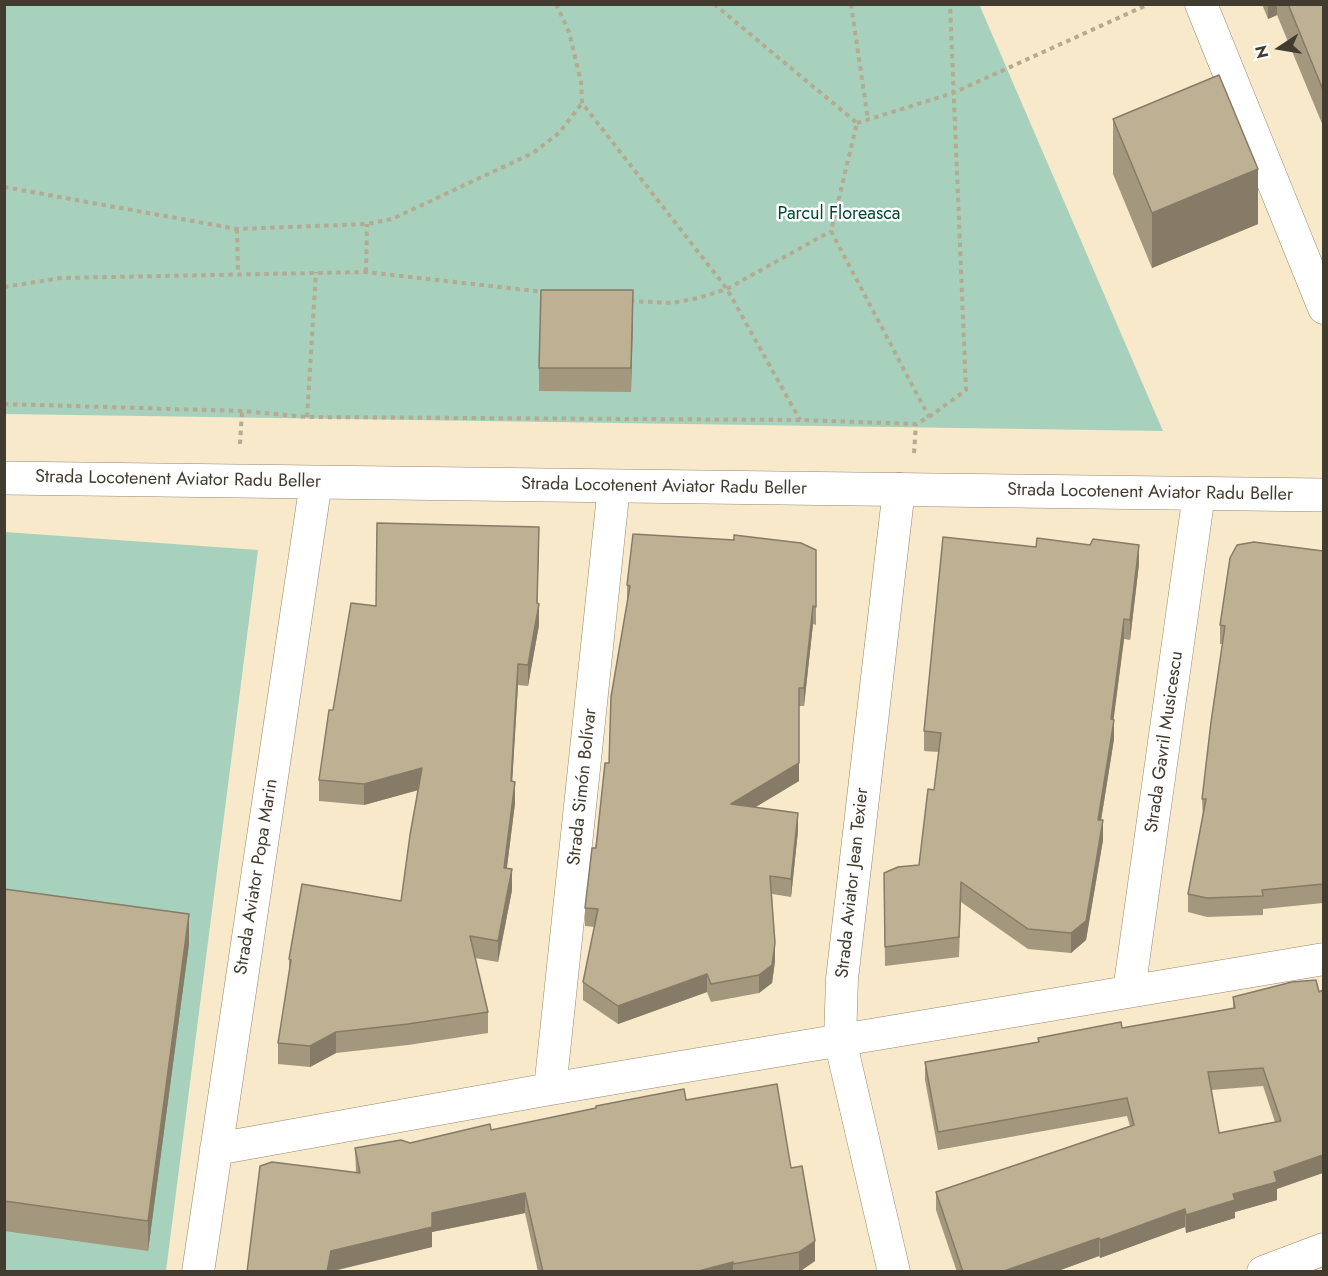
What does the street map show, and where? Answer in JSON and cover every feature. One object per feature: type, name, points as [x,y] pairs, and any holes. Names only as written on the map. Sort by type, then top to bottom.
[{"type":"street","points":[[1201,4],[1323,308]]},
{"type":"street","name":"Strada Locotenent Aviator Radu Beller","points":[[4,478],[1323,495]]},
{"type":"street","name":"Strada Aviator Popa Marin","points":[[198,1272],[316,482]]},
{"type":"street","name":"Strada Simón Bolívar","points":[[550,1089],[614,486]]},
{"type":"street","name":"Strada Aviator Jean Texier","points":[[894,1272],[840,1040],[842,979],[899,489]]},
{"type":"street","name":"Strada Gavril Musicescu","points":[[1129,991],[1199,494]]},
{"type":"street","points":[[216,1149],[550,1089],[1323,959]]},
{"type":"street","points":[[1263,1272],[1323,1249]]},
{"type":"path","points":[[556,4],[571,40],[581,82],[582,103],[727,290],[801,420]]},
{"type":"path","points":[[714,4],[857,123]]},
{"type":"path","points":[[851,4],[868,120]]},
{"type":"path","points":[[4,404],[242,411],[307,417],[801,420],[916,424],[966,390],[950,4]]},
{"type":"path","points":[[857,123],[953,93],[1149,4]]},
{"type":"path","points":[[4,187],[237,229],[367,224],[392,219],[533,153],[559,133],[582,103]]},
{"type":"path","points":[[857,123],[831,231],[929,417]]},
{"type":"path","points":[[366,272],[367,224]]},
{"type":"path","points":[[237,229],[238,274]]},
{"type":"path","points":[[624,300],[672,303],[727,290],[831,231]]},
{"type":"path","points":[[307,417],[316,272]]},
{"type":"path","points":[[4,287],[61,278],[366,272],[553,292]]},
{"type":"green space","name":"Parcul Floreasca","points":[[979,4],[1163,431],[5,414],[5,5]]},
{"type":"green space","points":[[5,532],[258,550],[166,1271],[5,1271]]},
{"type":"building","points":[[1288,4],[1323,4],[1323,90]]},
{"type":"building","points":[[1219,75],[1258,169],[1152,213],[1113,119]]},
{"type":"building","points":[[541,290],[633,290],[631,368],[539,368]]},
{"type":"building","points":[[377,523],[539,527],[537,603],[539,604],[528,665],[518,664],[511,781],[515,782],[504,868],[512,869],[498,941],[470,936],[488,1012],[336,1032],[310,1046],[278,1043],[302,884],[401,901],[422,768],[364,784],[319,780],[329,710],[333,710],[351,603],[376,606]]},
{"type":"building","points":[[633,534],[734,540],[734,535],[801,543],[816,550],[816,607],[813,606],[804,688],[799,688],[799,763],[731,804],[798,813],[791,879],[770,876],[775,943],[772,965],[759,975],[711,984],[707,974],[618,1006],[583,982],[598,909],[585,908],[592,848],[596,848],[605,763],[609,763],[611,697],[630,586],[627,585]]},
{"type":"building","points":[[943,537],[1036,547],[1037,538],[1090,545],[1093,539],[1139,545],[1130,620],[1124,619],[1111,719],[1114,720],[1098,820],[1103,820],[1086,921],[1071,933],[1028,929],[961,882],[959,937],[885,947],[884,873],[898,867],[919,865],[928,789],[934,790],[941,733],[924,731]]},
{"type":"building","points":[[1254,542],[1323,551],[1323,884],[1262,890],[1263,896],[1207,898],[1188,894],[1206,799],[1202,799],[1225,626],[1220,625],[1230,558],[1237,545]]},
{"type":"building","points":[[4,889],[189,914],[148,1221],[4,1201]]},
{"type":"building","points":[[1316,980],[1319,992],[1323,990],[1323,1155],[1274,1172],[1277,1182],[1233,1194],[1235,1200],[1186,1215],[1185,1209],[1001,1272],[963,1272],[936,1192],[1134,1125],[1127,1098],[938,1132],[925,1062],[1039,1042],[1038,1038],[1121,1022],[1122,1028],[1235,1008],[1233,997],[1292,982]],"holes":[[[1263,1068],[1281,1121],[1219,1133],[1208,1072]]]},
{"type":"building","points":[[777,1084],[791,1168],[802,1166],[815,1241],[799,1252],[733,1264],[733,1262],[695,1272],[543,1272],[525,1193],[432,1213],[432,1227],[331,1251],[327,1272],[247,1272],[260,1166],[272,1162],[360,1173],[355,1148],[401,1140],[410,1143],[490,1124],[491,1130],[684,1089],[686,1100]]}]
